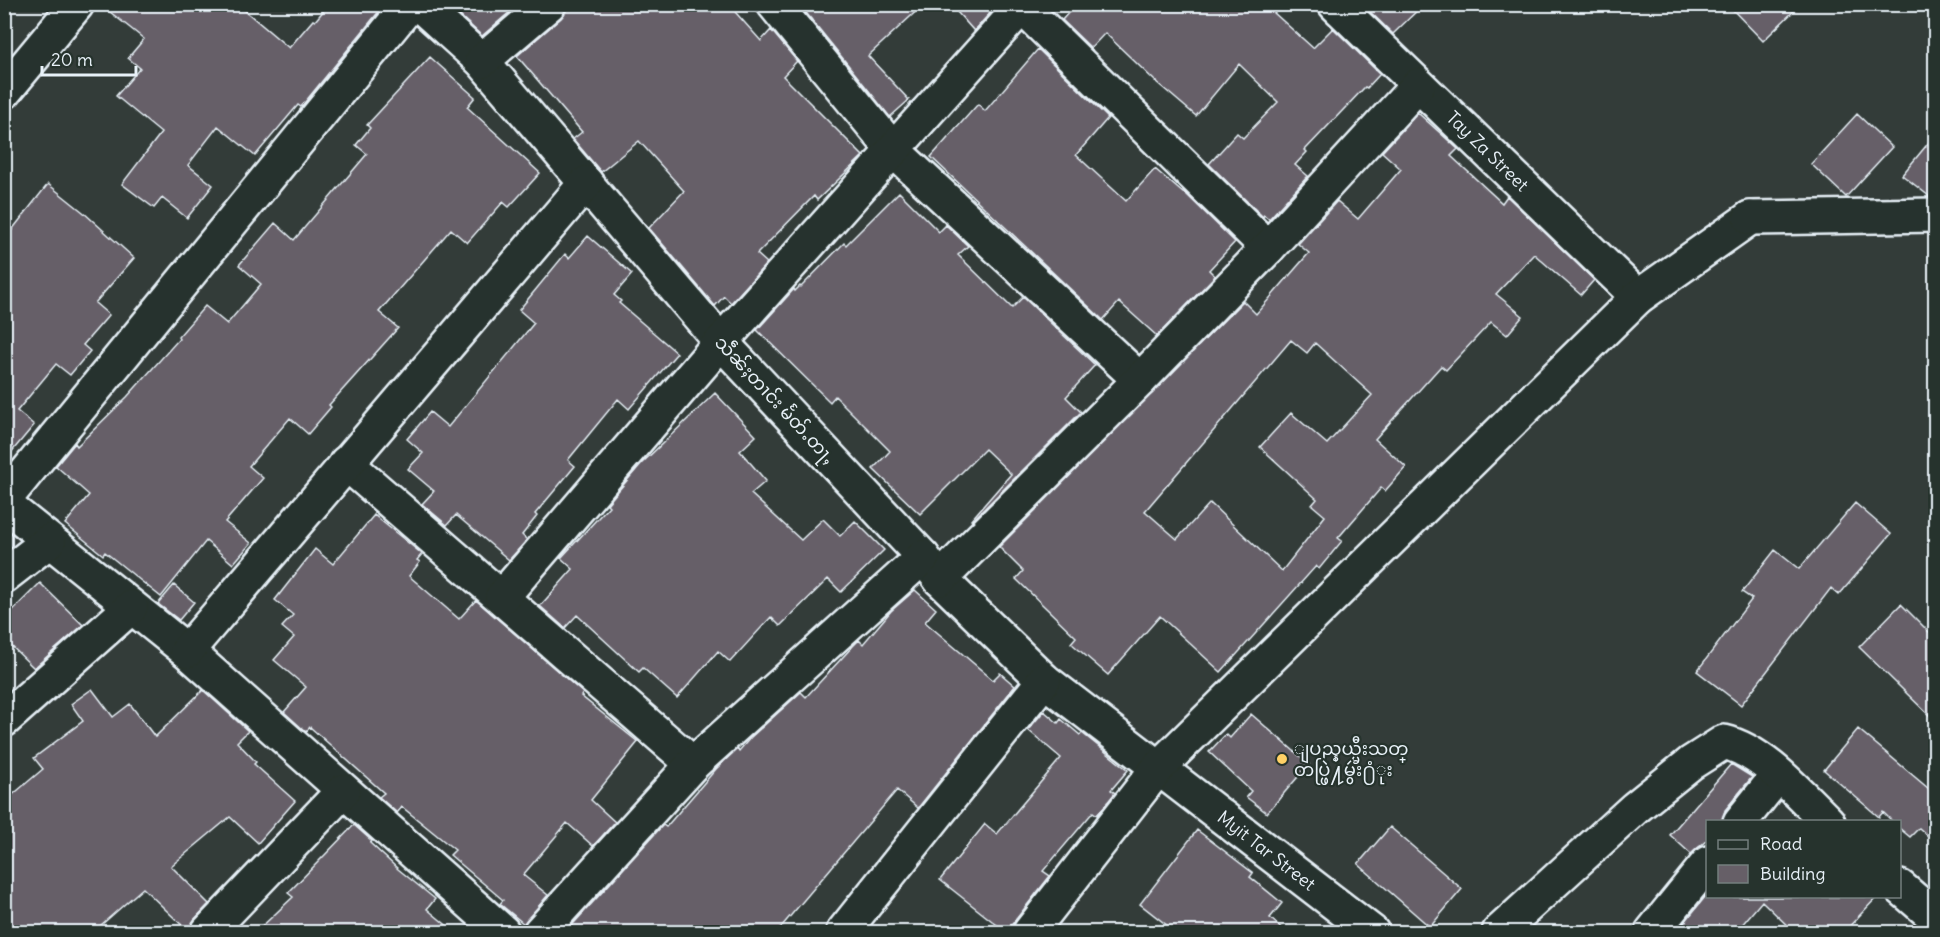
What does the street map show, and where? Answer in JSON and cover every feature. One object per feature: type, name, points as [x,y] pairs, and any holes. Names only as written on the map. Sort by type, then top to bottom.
[{"type":"street","points":[[4,92],[77,4]]},
{"type":"street","points":[[410,4],[4,502],[49,541],[187,651],[502,933]]},
{"type":"street","name":"သဵၼ်ႈတၢင်း မႅတ်ႉတႃႇ","points":[[419,4],[482,61],[721,342],[931,568],[1044,680],[1158,768]]},
{"type":"street","points":[[482,61],[549,4]]},
{"type":"street","points":[[774,4],[894,151],[1140,380]]},
{"type":"street","name":"Tay Za Street","points":[[1335,4],[1638,297]]},
{"type":"street","points":[[501,597],[721,342],[894,151],[1021,5],[1268,248]]},
{"type":"street","points":[[540,933],[693,764],[931,568],[1140,380],[1268,248],[1418,85]]},
{"type":"street","points":[[187,651],[586,183]]},
{"type":"street","points":[[1030,933],[1158,768],[1638,297],[1750,218],[1935,214]]},
{"type":"street","points":[[346,463],[693,764]]},
{"type":"street","points":[[4,576],[49,541]]},
{"type":"street","points":[[4,720],[131,606]]},
{"type":"street","points":[[843,933],[1044,680]]},
{"type":"street","points":[[1499,933],[1635,808],[1691,763],[1724,742],[1741,746],[1778,775],[1826,820]]},
{"type":"street","name":"Myit Tar Street","points":[[1158,768],[1372,933]]},
{"type":"street","points":[[1742,820],[1778,775]]},
{"type":"street","points":[[208,933],[343,791]]},
{"type":"street","points":[[1652,933],[1706,864]]},
{"type":"street","points":[[1901,889],[1935,918]]},
{"type":"building","points":[[100,4],[237,4],[289,48],[329,4],[385,4],[301,107],[298,105],[255,156],[218,126],[188,165],[213,185],[187,218],[162,198],[154,208],[122,184],[161,133],[116,96],[140,68],[128,58],[144,39]]},
{"type":"building","points":[[447,4],[519,4],[482,36]]},
{"type":"building","points":[[567,4],[728,4],[761,41],[771,30],[797,61],[783,76],[863,156],[817,200],[814,196],[757,254],[767,263],[731,303],[724,296],[715,306],[649,228],[684,191],[639,141],[601,172],[573,139],[582,132],[517,56],[561,18],[566,11]]},
{"type":"building","points":[[799,4],[924,4],[868,56],[909,100],[890,117]]},
{"type":"building","points":[[950,4],[998,4],[974,31]]},
{"type":"building","points":[[1076,4],[1264,4],[1313,48],[1333,28],[1380,74],[1305,150],[1307,152],[1295,165],[1308,176],[1269,219],[1264,215],[1263,217],[1209,164],[1237,133],[1243,138],[1278,102],[1239,64],[1196,116],[1105,33],[1091,48],[1062,20]]},
{"type":"building","points":[[1362,4],[1424,4],[1393,34]]},
{"type":"building","points":[[1727,4],[1801,4],[1763,41]]},
{"type":"building","points":[[1038,49],[1108,118],[1076,155],[1126,201],[1155,169],[1184,192],[1235,242],[1209,270],[1215,276],[1157,336],[1119,302],[1103,320],[931,157],[978,104],[985,111]]},
{"type":"building","points":[[430,57],[475,97],[467,107],[540,173],[509,207],[503,202],[467,243],[451,229],[379,312],[398,328],[329,405],[331,407],[308,434],[290,418],[249,466],[263,478],[225,522],[251,543],[233,564],[206,541],[161,597],[105,552],[103,555],[65,524],[89,495],[56,466],[75,443],[77,446],[127,397],[205,306],[227,324],[261,284],[239,265],[275,223],[294,240],[367,154],[356,145],[370,128],[367,125]]},
{"type":"building","points":[[1418,113],[1458,149],[1451,156],[1502,203],[1507,196],[1594,280],[1581,295],[1534,254],[1496,294],[1523,316],[1507,335],[1491,322],[1446,370],[1441,366],[1375,439],[1406,467],[1385,491],[1381,488],[1338,538],[1342,541],[1319,569],[1316,566],[1221,672],[1160,616],[1108,675],[1071,643],[1076,637],[1016,579],[1023,571],[999,547],[1243,301],[1256,314],[1309,253],[1298,244],[1337,201],[1358,219],[1401,169],[1382,152]],"holes":[[[1291,340],[1307,353],[1315,343],[1372,395],[1327,444],[1291,413],[1260,447],[1317,499],[1312,505],[1325,516],[1282,571],[1210,503],[1177,539],[1145,511]]]},
{"type":"building","points":[[1857,114],[1892,147],[1846,197],[1811,164]]},
{"type":"building","points":[[1935,135],[1935,196],[1929,196],[1902,175]]},
{"type":"building","points":[[48,184],[134,258],[95,303],[109,315],[83,345],[90,351],[70,375],[56,364],[17,411],[34,425],[4,461],[4,240]]},
{"type":"building","points":[[899,192],[939,232],[946,225],[968,246],[958,255],[1012,308],[1023,297],[1095,365],[1066,397],[1081,412],[972,521],[1011,474],[985,449],[920,514],[873,469],[890,451],[835,396],[830,402],[757,330],[794,289],[795,291],[801,287]]},
{"type":"building","points":[[588,236],[632,274],[614,295],[621,301],[619,303],[677,353],[629,409],[618,399],[568,460],[575,466],[535,514],[537,516],[522,535],[527,540],[509,560],[456,515],[447,525],[422,504],[434,491],[408,469],[423,453],[407,439],[430,412],[448,427],[534,323],[519,310],[565,254],[569,258]]},
{"type":"building","points":[[715,393],[756,436],[740,451],[766,481],[751,494],[801,540],[823,519],[840,536],[855,521],[884,550],[841,592],[828,579],[780,626],[771,617],[730,662],[718,651],[677,698],[643,668],[639,672],[577,615],[565,628],[540,606],[573,569],[561,558],[609,506],[607,504],[641,464]]},
{"type":"building","points":[[1855,503],[1891,534],[1839,595],[1831,588],[1741,705],[1697,671],[1752,599],[1742,592],[1775,550],[1799,569]]},
{"type":"building","points":[[374,515],[422,554],[417,560],[420,562],[409,576],[459,619],[476,600],[583,693],[581,696],[638,742],[591,800],[615,822],[593,846],[567,823],[523,875],[548,895],[524,924],[500,904],[503,900],[450,855],[455,850],[402,807],[397,813],[379,797],[384,793],[310,727],[306,732],[284,712],[306,687],[274,660],[294,637],[282,627],[293,615],[275,600],[315,549],[333,564]]},
{"type":"building","points":[[40,583],[83,625],[34,668],[4,639],[4,619]]},
{"type":"building","points":[[174,585],[194,602],[179,620],[158,604]]},
{"type":"building","points":[[915,590],[936,609],[925,622],[993,680],[1000,673],[1015,686],[918,808],[897,790],[776,933],[565,933],[663,825],[666,827],[716,769],[737,749],[739,751],[751,737],[801,692],[806,697],[859,640],[863,644],[891,611]]},
{"type":"building","points":[[1901,604],[1935,638],[1935,721],[1859,647]]},
{"type":"building","points":[[92,689],[113,717],[130,704],[155,737],[203,690],[248,731],[237,742],[256,762],[254,764],[295,801],[258,843],[230,817],[171,866],[209,904],[194,920],[190,933],[143,888],[92,933],[4,933],[4,802],[43,769],[34,758],[83,721],[71,704]]},
{"type":"building","points":[[1044,711],[1058,723],[1061,719],[1080,735],[1082,733],[1128,770],[1111,790],[1115,793],[1097,815],[1093,812],[1043,871],[1050,876],[1006,932],[940,880],[985,824],[997,834],[1061,758],[1028,730]]},
{"type":"building","points":[[1251,714],[1309,764],[1267,813],[1246,797],[1251,791],[1209,752],[1226,734],[1230,738]]},
{"type":"building","points":[[1858,729],[1935,794],[1935,842],[1919,828],[1910,837],[1901,830],[1901,820],[1891,820],[1883,812],[1879,817],[1824,770]]},
{"type":"building","points":[[1731,764],[1752,777],[1725,810],[1722,820],[1706,820],[1706,841],[1691,854],[1670,835]]},
{"type":"building","points":[[354,825],[398,869],[435,899],[427,909],[456,933],[255,933],[293,897],[288,893]]},
{"type":"building","points":[[1390,827],[1462,889],[1430,927],[1358,864]]},
{"type":"building","points":[[1197,830],[1253,873],[1250,877],[1282,903],[1270,918],[1287,933],[1177,933],[1140,904]]},
{"type":"building","points":[[1705,897],[1876,898],[1843,933],[1795,933],[1762,901],[1735,933],[1676,933]]},
{"type":"place","name":"ျပည္နယ္မီးသတ္ တပ္ဖြဲ႔မွဴး႐ံုး","points":[[1282,759]]}]
